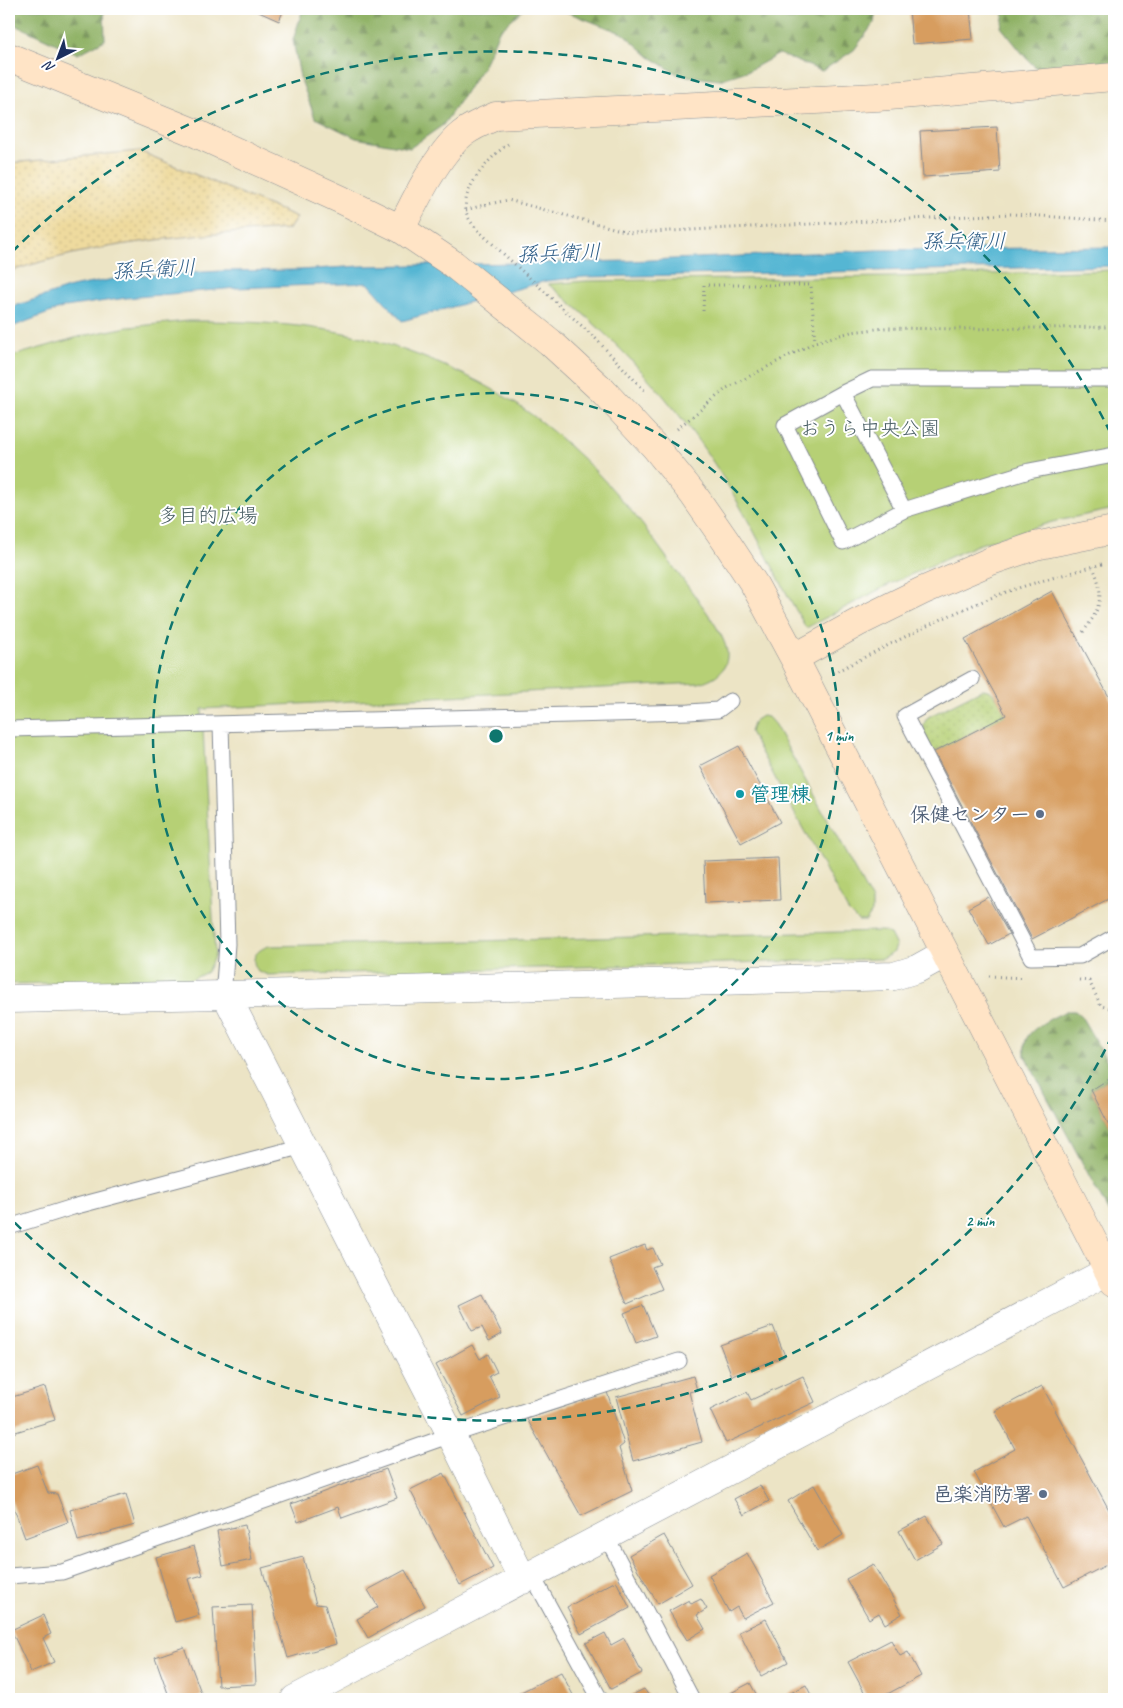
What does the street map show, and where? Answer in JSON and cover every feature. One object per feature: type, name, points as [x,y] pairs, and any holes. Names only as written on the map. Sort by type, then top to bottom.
[{"type":"street","points":[[9,58],[193,132],[334,196],[401,229],[453,264],[550,342],[603,391],[655,446],[693,494],[754,584],[794,658],[1111,1277],[606,1536],[296,1699]]},
{"type":"street","points":[[401,229],[417,197],[446,151],[461,134],[496,116],[877,97],[1114,77]]},
{"type":"street","points":[[794,658],[857,623],[991,560],[1035,546],[1114,530]]},
{"type":"street","points":[[9,999],[225,990],[894,976],[917,969],[944,954]]},
{"type":"street","points":[[225,990],[451,1435],[527,1577]]},
{"type":"lane","points":[[1114,379],[872,380],[843,393],[785,425],[844,542],[904,510],[1029,472],[1114,455]]},
{"type":"lane","points":[[843,393],[904,510]]},
{"type":"lane","points":[[972,679],[905,716],[1031,956],[1080,956],[1114,937]]},
{"type":"lane","points":[[9,729],[689,712],[718,710],[730,700]]},
{"type":"lane","points":[[221,724],[227,944],[225,990]]},
{"type":"lane","points":[[9,1227],[73,1207],[303,1146]]},
{"type":"lane","points":[[9,1576],[62,1572],[451,1435],[679,1361]]},
{"type":"lane","points":[[606,1536],[692,1699]]},
{"type":"lane","points":[[527,1577],[600,1699]]},
{"type":"path","points":[[510,143],[498,151],[482,168],[466,200],[466,210],[476,228],[550,297]]},
{"type":"path","points":[[466,210],[508,200],[632,233],[1011,214],[1114,221]]},
{"type":"path","points":[[703,311],[704,285],[811,285],[815,342]]},
{"type":"path","points":[[677,429],[727,388],[815,342],[851,332],[885,328],[1114,327]]},
{"type":"path","points":[[832,674],[989,598],[1060,575],[1109,562]]},
{"type":"path","points":[[1083,632],[1093,619],[1099,605],[1098,578],[1093,566]]},
{"type":"path","points":[[986,976],[1033,978]]},
{"type":"path","points":[[1070,980],[1089,981],[1101,1006],[1114,1009]]},
{"type":"green space","points":[[9,9],[104,9],[105,40],[78,54],[9,22]]},
{"type":"green space","points":[[303,9],[523,9],[499,31],[483,67],[443,125],[410,148],[356,138],[315,118],[300,77],[293,40]]},
{"type":"green space","points":[[559,9],[876,9],[874,23],[854,50],[822,71],[779,54],[750,70],[719,80],[679,75],[650,57],[624,34]]},
{"type":"green space","points":[[1005,9],[1114,9],[1114,75],[1050,82],[1027,59],[1001,27]]},
{"type":"green space","name":"おうら中央公園","points":[[1114,270],[1114,509],[1052,522],[977,545],[890,584],[806,628],[733,494],[673,407],[650,380],[601,330],[548,284],[587,281],[893,277]]},
{"type":"green space","name":"多目的広場","points":[[188,321],[288,325],[363,337],[438,363],[480,383],[520,406],[544,424],[591,466],[635,515],[717,627],[726,649],[726,663],[718,674],[709,680],[699,683],[202,709],[215,955],[207,972],[191,980],[9,984],[9,357],[82,336],[128,327]]},
{"type":"green space","points":[[983,689],[994,695],[1000,702],[1006,715],[934,752],[924,730],[925,721],[928,717]]},
{"type":"green space","points":[[762,716],[768,717],[775,725],[872,901],[872,912],[866,921],[858,921],[848,911],[750,732],[754,721]]},
{"type":"green space","points":[[882,931],[890,934],[896,946],[894,952],[882,959],[268,975],[258,971],[254,963],[257,953],[269,946]]},
{"type":"green space","points":[[1066,1011],[1075,1011],[1081,1016],[1114,1073],[1114,1076],[1091,1090],[1114,1135],[1114,1222],[1025,1056],[1025,1042],[1032,1031]]},
{"type":"sand","points":[[139,151],[297,217],[289,229],[183,237],[112,246],[42,261],[9,272],[9,163]]},
{"type":"water","points":[[1114,247],[1114,266],[584,277],[546,281],[402,321],[368,283],[236,288],[126,298],[65,307],[9,328],[9,308],[71,287],[130,276],[361,266],[628,261],[878,250]]},
{"type":"building","points":[[252,9],[284,9],[279,21]]},
{"type":"building","points":[[909,9],[970,9],[973,39],[912,44]]},
{"type":"building","points":[[997,127],[1000,172],[923,177],[920,131]]},
{"type":"building","name":"保健センター","points":[[1052,591],[1114,706],[1114,896],[1032,939],[934,752],[1006,715],[965,639]]},
{"type":"building","name":"管理棟","points":[[739,746],[780,822],[741,843],[700,766]]},
{"type":"building","points":[[778,858],[780,900],[705,903],[703,861]]},
{"type":"building","points":[[988,897],[1009,934],[989,945],[968,908]]},
{"type":"building","points":[[1114,1076],[1114,1135],[1091,1090]]},
{"type":"building","points":[[645,1245],[647,1250],[653,1248],[660,1264],[652,1267],[662,1289],[627,1304],[609,1259]]},
{"type":"building","points":[[482,1294],[502,1334],[489,1341],[482,1327],[472,1331],[459,1305]]},
{"type":"building","points":[[643,1305],[656,1336],[636,1343],[624,1313]]},
{"type":"building","points":[[773,1326],[785,1356],[732,1376],[720,1345]]},
{"type":"building","points":[[472,1345],[480,1359],[488,1354],[497,1372],[489,1376],[500,1397],[463,1416],[436,1365]]},
{"type":"building","points":[[693,1376],[697,1390],[689,1392],[702,1442],[633,1461],[616,1397]]},
{"type":"building","points":[[803,1376],[815,1402],[726,1443],[710,1410],[747,1392],[751,1400]]},
{"type":"building","name":"邑楽消防署","points":[[1042,1386],[1114,1519],[1114,1561],[1064,1587],[1026,1516],[1004,1527],[974,1472],[1015,1449],[995,1411]]},
{"type":"building","points":[[45,1387],[55,1420],[9,1434],[9,1398]]},
{"type":"building","points":[[607,1392],[624,1444],[619,1448],[632,1491],[581,1516],[527,1419]]},
{"type":"building","points":[[37,1465],[48,1493],[57,1494],[68,1522],[25,1538],[9,1495],[9,1475]]},
{"type":"building","points":[[386,1469],[397,1498],[342,1518],[338,1507],[298,1522],[291,1504]]},
{"type":"building","points":[[444,1473],[493,1568],[460,1585],[410,1490]]},
{"type":"building","points":[[760,1485],[769,1501],[744,1515],[734,1499]]},
{"type":"building","points":[[814,1485],[843,1535],[817,1551],[788,1501]]},
{"type":"building","points":[[126,1494],[135,1525],[78,1541],[70,1510]]},
{"type":"building","points":[[927,1516],[943,1544],[915,1560],[899,1531]]},
{"type":"building","points":[[245,1525],[252,1560],[223,1566],[217,1531]]},
{"type":"building","points":[[664,1535],[692,1584],[658,1604],[629,1555]]},
{"type":"building","points":[[194,1546],[203,1575],[188,1579],[199,1615],[175,1622],[156,1557]]},
{"type":"building","points":[[747,1553],[774,1602],[743,1618],[737,1607],[729,1612],[709,1575]]},
{"type":"building","points":[[303,1557],[316,1604],[325,1605],[336,1644],[288,1658],[262,1568]]},
{"type":"building","points":[[873,1564],[902,1614],[885,1624],[879,1613],[869,1619],[846,1579]]},
{"type":"building","points":[[405,1570],[425,1606],[368,1638],[357,1619],[378,1607],[368,1590]]},
{"type":"building","points":[[616,1581],[630,1608],[581,1634],[567,1607]]},
{"type":"building","points":[[701,1599],[707,1609],[697,1615],[705,1629],[687,1640],[669,1611],[689,1600],[691,1604]]},
{"type":"building","points":[[252,1605],[256,1684],[218,1686],[213,1607]]},
{"type":"building","points":[[43,1615],[51,1634],[43,1638],[54,1662],[31,1672],[11,1630]]},
{"type":"building","points":[[766,1619],[788,1662],[761,1676],[739,1632]]},
{"type":"building","points":[[605,1633],[611,1645],[624,1638],[642,1673],[611,1689],[586,1643]]},
{"type":"building","points":[[891,1640],[900,1656],[908,1652],[921,1676],[878,1699],[868,1699],[848,1662]]},
{"type":"building","points":[[184,1647],[202,1695],[190,1699],[170,1699],[155,1657]]},
{"type":"building","points":[[561,1672],[573,1695],[565,1699],[522,1699],[519,1693]]},
{"type":"building","points":[[750,1683],[759,1699],[724,1699],[723,1697]]},
{"type":"building","points":[[806,1685],[813,1699],[779,1699]]},
{"type":"building","points":[[644,1689],[649,1696],[654,1694],[657,1699],[624,1699]]},
{"type":"place","name":"管理棟","points":[[740,794]]},
{"type":"place","name":"保健センター","points":[[1040,814]]},
{"type":"place","name":"邑楽消防署","points":[[1043,1494]]},
{"type":"water label","name":"孫兵衛川","points":[[964,241]]},
{"type":"water label","name":"孫兵衛川","points":[[559,253]]},
{"type":"water label","name":"孫兵衛川","points":[[154,269]]}]
